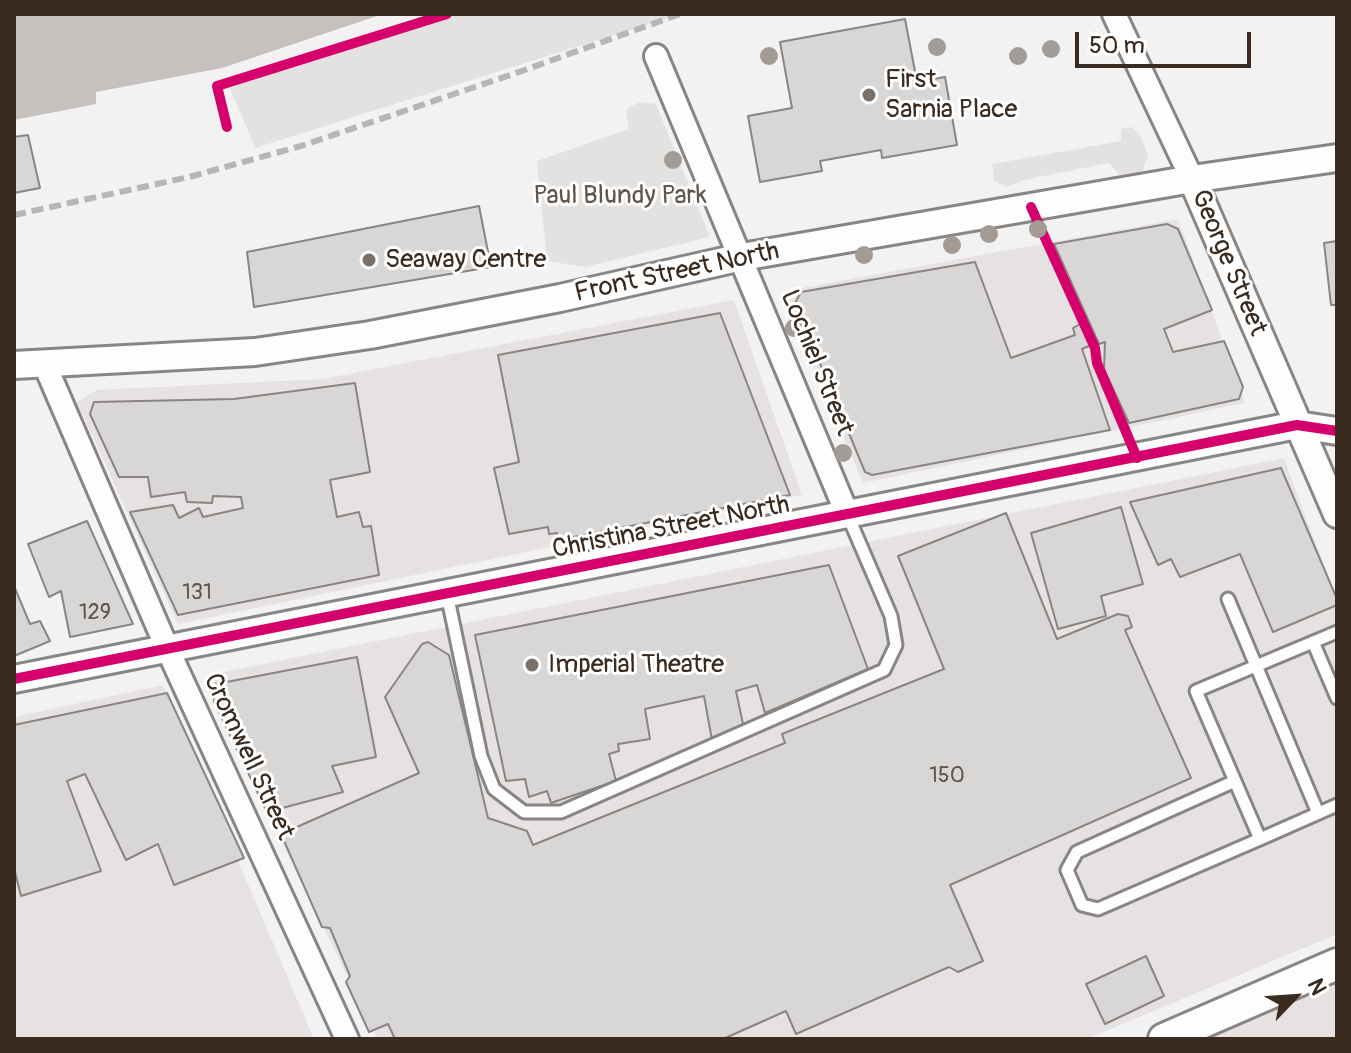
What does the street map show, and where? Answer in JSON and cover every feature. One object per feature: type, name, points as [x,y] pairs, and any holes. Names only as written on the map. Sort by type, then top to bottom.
[{"type":"main road","points":[[1164,1039],[1337,964]]},
{"type":"street","name":"George Street","points":[[1114,14],[1192,179],[1337,514]]},
{"type":"street","name":"Lochiel Street","points":[[656,56],[848,516]]},
{"type":"street","name":"Front Street North","points":[[14,365],[255,352],[370,335],[560,298],[742,257],[1192,179],[1337,158]]},
{"type":"street","name":"Cromwell Street","points":[[45,365],[167,648],[347,1039]]},
{"type":"street","name":"Christina Street North","points":[[14,679],[1297,425],[1337,431]]},
{"type":"lane","points":[[447,594],[481,756],[494,789],[524,812],[561,812],[884,670],[896,645],[891,616],[848,516]]},
{"type":"lane","points":[[1228,599],[1318,813]]},
{"type":"lane","points":[[1260,839],[1196,691],[1337,632]]},
{"type":"lane","points":[[1313,642],[1337,698]]},
{"type":"lane","points":[[1235,781],[1077,852],[1067,870],[1082,905],[1098,909],[1337,805]]},
{"type":"shaded area","points":[[14,14],[383,14],[222,68],[96,92],[96,104],[14,120]]},
{"type":"shaded area","points":[[1178,219],[1245,403],[863,483],[787,304],[796,289]]},
{"type":"shaded area","points":[[734,300],[802,495],[178,624],[77,402],[97,390],[322,379]]},
{"type":"shaded area","points":[[1284,458],[1337,601],[1337,934],[1087,1039],[378,1039],[207,689],[218,673]]},
{"type":"shaded area","points":[[163,685],[314,1039],[14,1039],[14,717]]},
{"type":"shaded area","points":[[1337,967],[1337,1039],[1171,1039]]},
{"type":"green space","points":[[431,14],[681,14],[255,148],[230,88]]},
{"type":"green space","name":"Paul Blundy Park","points":[[640,102],[656,104],[710,237],[585,267],[547,261],[537,161],[629,129],[626,112]]},
{"type":"green space","points":[[1132,127],[1141,137],[1148,155],[1142,172],[1120,175],[1109,163],[1024,180],[1007,187],[994,181],[992,164],[1121,141],[1121,129]]},
{"type":"building","name":"First Sarnia Place","points":[[905,19],[917,82],[945,77],[957,145],[882,158],[881,150],[820,161],[822,171],[760,182],[748,116],[792,108],[780,42]]},
{"type":"building","points":[[28,135],[40,188],[14,193],[14,137]]},
{"type":"building","name":"Seaway Centre","points":[[479,206],[491,267],[254,307],[247,252]]},
{"type":"building","points":[[1167,224],[1178,229],[1212,310],[1164,329],[1173,352],[1224,341],[1243,387],[1239,399],[1129,423],[1104,369],[1105,342],[1099,344],[1054,244]]},
{"type":"building","points":[[1337,241],[1337,305],[1331,305],[1324,243]]},
{"type":"building","points":[[975,262],[1011,358],[1075,335],[1073,328],[1082,323],[1091,345],[1082,349],[1110,430],[872,475],[865,472],[795,303],[801,292]]},
{"type":"building","points":[[720,313],[790,495],[558,540],[557,533],[549,534],[548,527],[509,534],[494,468],[519,462],[498,355]]},
{"type":"building","points":[[355,383],[370,472],[330,480],[337,517],[359,512],[363,527],[371,526],[379,575],[178,615],[130,512],[173,505],[179,518],[199,508],[203,517],[243,508],[241,497],[213,496],[212,503],[187,502],[185,492],[151,497],[148,477],[119,477],[90,414],[94,402],[234,399]]},
{"type":"building","points":[[1281,468],[1337,605],[1273,632],[1240,554],[1180,577],[1171,559],[1158,565],[1130,502]]},
{"type":"building","points":[[1121,507],[1143,584],[1101,596],[1106,616],[1058,629],[1031,533]]},
{"type":"building","points":[[1006,513],[1057,639],[1118,614],[1128,616],[1132,627],[1125,630],[1191,778],[950,885],[983,961],[958,972],[949,967],[796,1034],[786,1011],[723,1039],[395,1039],[388,1024],[369,1032],[346,982],[350,976],[330,928],[322,927],[281,834],[419,773],[385,697],[422,644],[428,642],[449,655],[488,818],[527,831],[533,845],[785,743],[782,734],[944,669],[898,556]]},
{"type":"building","points":[[87,521],[133,624],[70,637],[61,591],[49,597],[28,544]]},
{"type":"building","points":[[829,565],[868,669],[765,713],[757,685],[736,691],[743,724],[712,740],[704,696],[645,709],[650,739],[618,744],[619,751],[609,754],[616,781],[551,803],[547,791],[529,797],[525,779],[506,781],[475,635]]},
{"type":"building","points":[[14,586],[30,624],[40,621],[50,641],[14,656]]},
{"type":"building","points":[[357,657],[376,757],[332,766],[343,792],[267,812],[214,702],[216,684]]},
{"type":"building","points":[[167,693],[244,858],[174,885],[158,844],[126,860],[85,774],[67,781],[101,871],[21,896],[14,868],[14,725]]},
{"type":"building","points":[[1146,956],[1164,996],[1105,1024],[1086,984]]},
{"type":"railway","points":[[14,215],[189,177],[301,146],[680,14]]},
{"type":"cycle path","points":[[227,127],[217,86],[447,14]]},
{"type":"cycle path","points":[[1031,207],[1095,348],[1097,363],[1137,458]]},
{"type":"cycle path","points":[[14,679],[1297,425],[1337,431]]},
{"type":"place","name":"First Sarnia Place","points":[[869,95]]},
{"type":"place","name":"Seaway Centre","points":[[369,260]]},
{"type":"place","name":"Imperial Theatre","points":[[532,665]]}]
